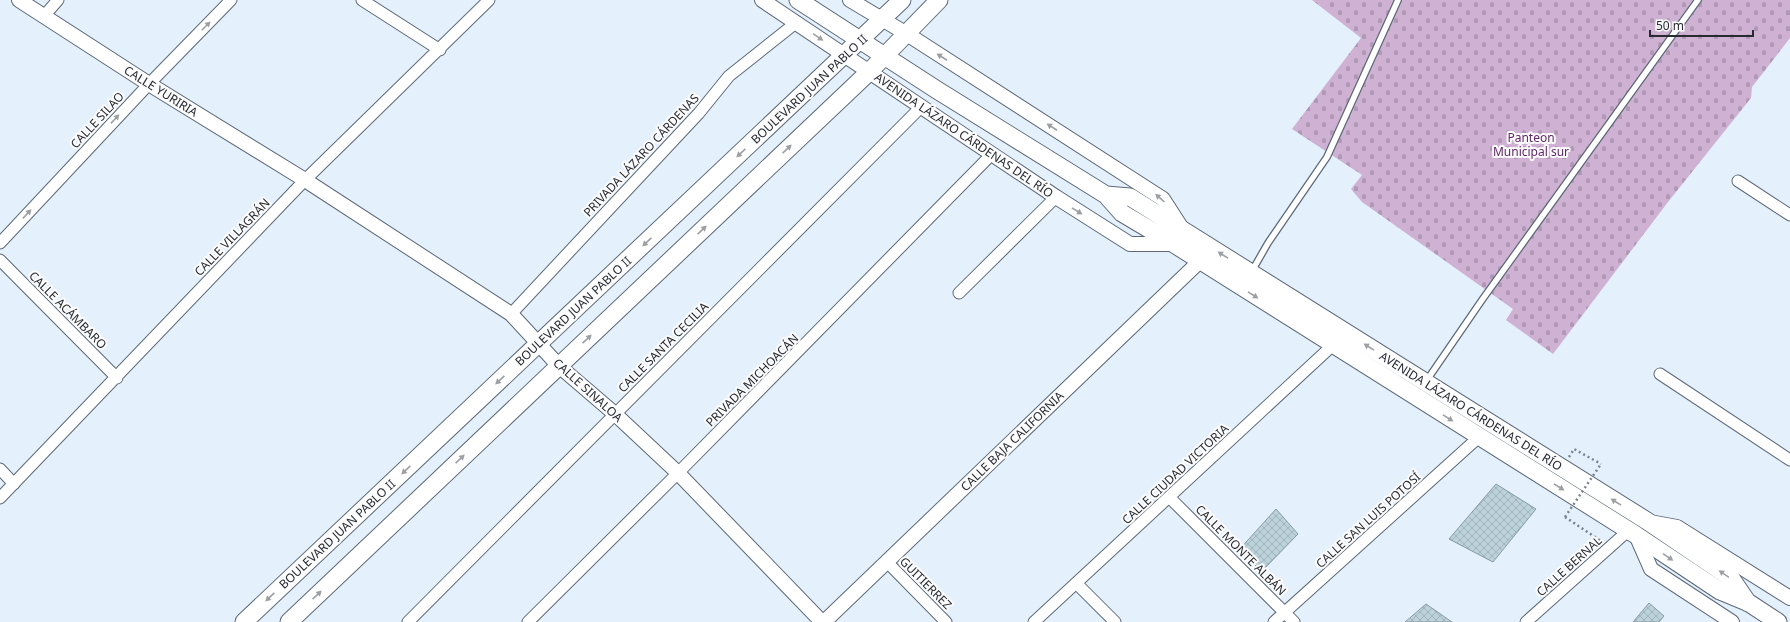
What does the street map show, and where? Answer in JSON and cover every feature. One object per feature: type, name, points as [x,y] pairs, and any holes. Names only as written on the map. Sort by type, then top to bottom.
[{"type":"main road","name":"AVENIDA LÁZARO CÁRDENAS DEL RÍO","points":[[798,0],[1106,195],[1122,213],[1174,244],[1333,345],[1421,390],[1647,521],[1731,578],[1748,603]]},
{"type":"main road","name":"BOULEVARD JUAN PABLO II","points":[[244,622],[902,0]]},
{"type":"main road","points":[[289,622],[869,72],[939,0]]},
{"type":"main road","name":"AVENIDA LÁZARO CÁRDENAS DEL RÍO","points":[[1106,195],[1130,197],[1251,273],[1421,390],[1479,437],[1632,533],[1720,591],[1748,603],[1778,622]]},
{"type":"street","name":"CALLE YURIRIA","points":[[19,0],[149,84],[305,180]]},
{"type":"street","points":[[44,16],[58,0]]},
{"type":"street","name":"CALLE SILAO","points":[[0,243],[149,84],[231,0]]},
{"type":"street","points":[[362,0],[440,50]]},
{"type":"street","name":"CALLE VILLAGRÁN","points":[[0,498],[117,378],[305,180],[440,50],[489,0]]},
{"type":"street","name":"AVENIDA LÁZARO CÁRDENAS DEL RÍO","points":[[762,0],[798,22],[869,72],[1056,197],[1130,244],[1174,244]]},
{"type":"street","name":"AVENIDA LÁZARO CÁRDENAS DEL RÍO","points":[[850,0],[907,34],[1163,199],[1183,230]]},
{"type":"street","name":"PRIVADA LÁZARO CÁRDENAS","points":[[511,314],[699,113],[728,76],[798,22]]},
{"type":"street","name":"CALLE SANTA CECILIA","points":[[413,620],[615,414],[921,107]]},
{"type":"street","name":"PRIVADA MICHOACÁN","points":[[528,622],[678,473],[992,154]]},
{"type":"street","name":"CALLE SINALOA","points":[[305,180],[511,314],[559,366],[615,414],[678,473],[823,622]]},
{"type":"street","points":[[1738,181],[1790,214]]},
{"type":"street","points":[[959,293],[1056,197]]},
{"type":"street","name":"CALLE ACÁMBARO","points":[[0,260],[117,378]]},
{"type":"street","name":"CALLE BAJA CALIFORNIA","points":[[823,622],[1200,261]]},
{"type":"street","name":"CALLE CIUDAD VICTORIA","points":[[1034,622],[1333,345]]},
{"type":"street","points":[[1660,374],[1790,460]]},
{"type":"street","name":"CALLE SAN LUIS POTOSÍ","points":[[1274,622],[1479,437]]},
{"type":"street","points":[[0,470],[14,484]]},
{"type":"street","name":"CALLE MONTE ALBÁN","points":[[1169,497],[1294,622]]},
{"type":"street","points":[[1647,521],[1677,527],[1790,598]]},
{"type":"street","points":[[1632,533],[1651,569],[1732,622]]},
{"type":"street","name":"CALLE BERNAL","points":[[1526,622],[1610,547],[1632,533]]},
{"type":"street","name":"GUITIERREZ","points":[[887,562],[946,622]]},
{"type":"street","points":[[1076,583],[1115,622]]},
{"type":"lane","points":[[1251,273],[1268,243],[1327,157],[1398,0]]},
{"type":"lane","points":[[1421,390],[1491,288],[1698,0]]},
{"type":"path","points":[[1574,449],[1601,464],[1566,517],[1610,547]]},
{"type":"green space","name":"Panteon Municipal sur","points":[[1312,0],[1790,0],[1790,38],[1752,87],[1751,98],[1668,202],[1553,354],[1506,320],[1513,309],[1362,202],[1351,189],[1362,175],[1292,129],[1361,38]]},
{"type":"building","points":[[1496,484],[1536,509],[1493,562],[1449,539]]},
{"type":"building","points":[[1276,509],[1298,534],[1262,571],[1238,551]]},
{"type":"building","points":[[1649,603],[1664,616],[1659,622],[1633,622]]},
{"type":"building","points":[[1426,604],[1452,622],[1405,622]]}]
